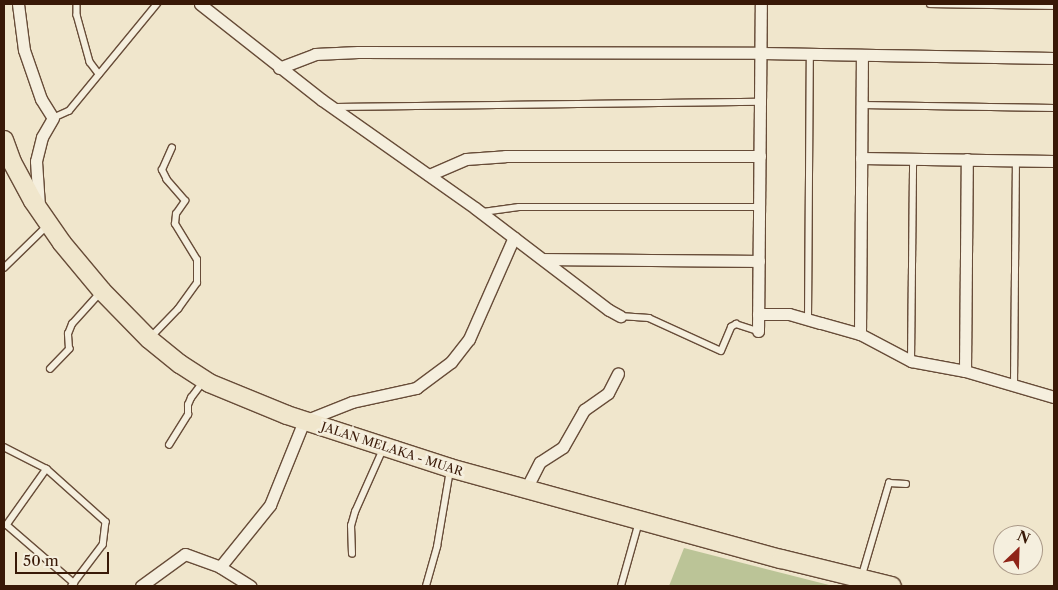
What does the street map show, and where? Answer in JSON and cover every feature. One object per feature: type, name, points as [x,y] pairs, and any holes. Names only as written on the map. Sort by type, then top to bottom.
[{"type":"main road","name":"JALAN MELAKA - MUAR","points":[[4,140],[12,162],[44,218],[102,291],[149,339],[204,380],[239,397],[304,421],[450,468],[860,580],[892,586]]},
{"type":"street","points":[[18,4],[24,50],[41,99],[53,118],[42,136],[36,161],[44,218]]},
{"type":"street","points":[[200,4],[331,107],[481,212],[609,310],[620,316]]},
{"type":"street","points":[[758,331],[761,4]]},
{"type":"street","points":[[279,68],[315,54],[335,52],[810,54],[1054,58]]},
{"type":"street","points":[[860,334],[862,55]]},
{"type":"street","points":[[429,175],[466,159],[506,156],[760,156]]},
{"type":"street","points":[[861,158],[1054,161]]},
{"type":"street","points":[[965,371],[967,159]]},
{"type":"street","points":[[220,567],[270,506],[304,421],[352,402],[416,388],[451,362],[469,339],[514,238]]},
{"type":"street","points":[[543,260],[759,261]]},
{"type":"street","points":[[758,314],[788,314],[808,319],[860,334],[912,361],[965,371],[1054,397]]},
{"type":"street","points":[[526,489],[540,462],[563,447],[584,410],[608,393],[618,373]]},
{"type":"street","points":[[141,586],[185,554],[220,567],[251,586]]},
{"type":"lane","points":[[77,4],[77,15],[90,62],[99,74]]},
{"type":"lane","points":[[53,118],[69,111],[157,4]]},
{"type":"lane","points":[[930,4],[1054,6]]},
{"type":"lane","points":[[808,319],[810,54]]},
{"type":"lane","points":[[331,107],[760,102]]},
{"type":"lane","points":[[862,105],[1054,108]]},
{"type":"lane","points":[[149,339],[178,309],[197,283],[197,260],[175,224],[176,214],[185,202],[167,180],[162,170],[172,148]]},
{"type":"lane","points":[[912,361],[914,158]]},
{"type":"lane","points":[[1014,384],[1016,160]]},
{"type":"lane","points":[[481,212],[520,207],[759,207]]},
{"type":"lane","points":[[4,268],[44,218]]},
{"type":"lane","points":[[50,369],[69,349],[68,334],[72,324],[102,291]]},
{"type":"lane","points":[[620,316],[648,318],[721,352],[731,327],[736,324],[758,331]]},
{"type":"lane","points":[[169,445],[188,416],[188,406],[191,398],[204,380]]},
{"type":"lane","points":[[4,446],[47,468],[106,522],[103,544],[73,585],[7,525],[47,468]]},
{"type":"lane","points":[[352,554],[351,526],[355,512],[384,447]]},
{"type":"lane","points":[[426,586],[438,548],[450,468]]},
{"type":"lane","points":[[860,580],[890,483],[906,484]]},
{"type":"lane","points":[[621,586],[640,520]]},
{"type":"green space","points":[[684,548],[833,586],[669,586]]}]
